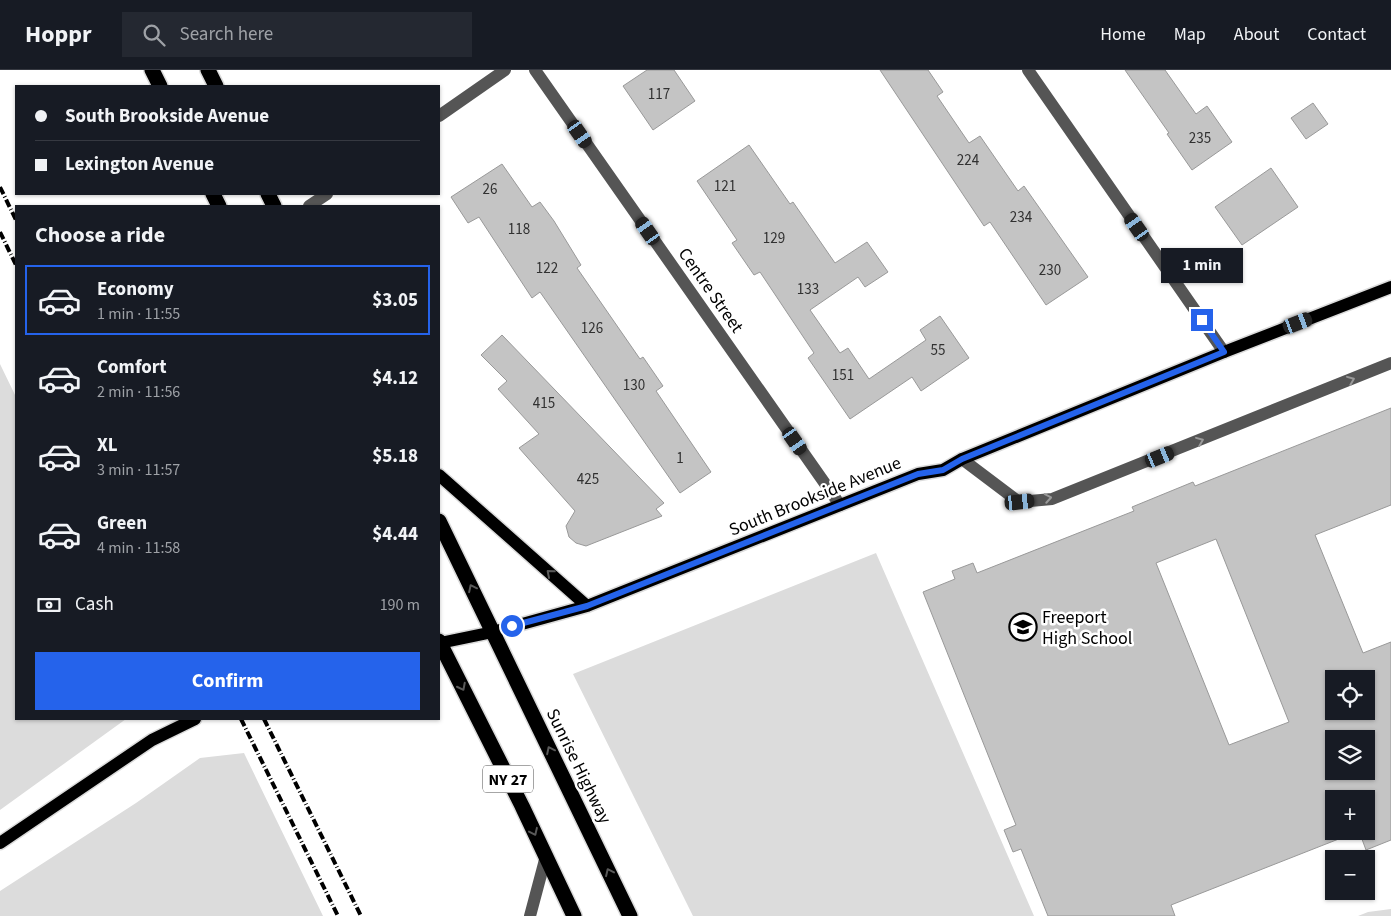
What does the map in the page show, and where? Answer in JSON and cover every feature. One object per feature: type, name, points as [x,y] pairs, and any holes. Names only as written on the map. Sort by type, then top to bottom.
[{"type":"highway","points":[[152,70],[160,85]]},
{"type":"highway","points":[[208,70],[216,85]]},
{"type":"highway","name":"NY 27","points":[[440,523],[494,632]]},
{"type":"highway","name":"Sunrise Highway","points":[[494,632],[630,916]]},
{"type":"highway","name":"NY 27","points":[[440,645],[574,916]]},
{"type":"main road","name":"South Brookside Avenue","points":[[440,643],[494,632],[587,606],[918,474],[943,470],[962,459],[1224,352],[1391,287]]},
{"type":"main road","points":[[440,476],[587,606]]},
{"type":"main road","points":[[0,843],[152,740],[193,720]]},
{"type":"street","points":[[440,115],[505,70]]},
{"type":"street","name":"Centre Street","points":[[535,70],[840,505]]},
{"type":"street","points":[[1028,70],[1224,352]]},
{"type":"street","points":[[310,205],[326,195]]},
{"type":"street","points":[[962,459],[1020,502],[1052,498],[1391,363]]},
{"type":"street","points":[[530,916],[546,856]]},
{"type":"shaded area","points":[[0,364],[15,395],[15,720],[125,720],[0,810]]},
{"type":"shaded area","points":[[876,553],[1034,916],[693,916],[573,674]]},
{"type":"shaded area","points":[[244,753],[323,916],[0,916],[0,891],[136,803],[200,758]]},
{"type":"shaded area","points":[[1391,909],[1391,916],[1358,916],[1368,912]]},
{"type":"building","points":[[647,70],[674,70],[695,101],[653,130],[623,86]]},
{"type":"building","points":[[880,70],[928,70],[943,92],[937,96],[969,143],[980,136],[1018,191],[1024,186],[1088,277],[1046,305],[990,222],[984,226]]},
{"type":"building","points":[[1125,70],[1165,70],[1196,114],[1207,106],[1232,142],[1192,170]]},
{"type":"building","points":[[1313,103],[1328,124],[1306,139],[1291,118]]},
{"type":"building","points":[[749,145],[790,204],[793,202],[835,263],[867,242],[888,272],[865,287],[858,277],[810,310],[840,353],[848,348],[869,379],[926,340],[920,330],[940,316],[969,358],[921,391],[912,377],[850,419],[808,358],[814,353],[760,272],[754,275],[732,243],[737,240],[697,181]]},
{"type":"building","points":[[502,164],[532,207],[540,202],[554,221],[581,265],[577,268],[640,359],[643,357],[663,386],[656,391],[711,472],[680,493],[540,292],[532,298],[479,217],[468,223],[451,197]]},
{"type":"building","points":[[1271,168],[1298,207],[1242,245],[1215,207]]},
{"type":"building","points":[[502,335],[664,503],[656,509],[662,516],[586,546],[576,543],[569,537],[566,526],[575,511],[519,448],[539,434],[498,389],[507,381],[481,355]]},
{"type":"building","points":[[1391,408],[1391,505],[1315,535],[1363,653],[1391,642],[1391,840],[1366,850],[1362,840],[1375,840],[1375,790],[1325,790],[1325,840],[1336,840],[1171,905],[1175,916],[1048,916],[1021,849],[1013,852],[1004,830],[1016,825],[923,592],[955,579],[952,571],[973,563],[977,573],[1134,511],[1132,507],[1193,482],[1195,486]],"holes":[[[1216,539],[1289,722],[1229,745],[1156,563]]]},
{"type":"railway","points":[[0,187],[15,218]]},
{"type":"railway","points":[[0,232],[15,263]]},
{"type":"railway","points":[[241,720],[338,916]]},
{"type":"railway","points":[[264,720],[361,916]]},
{"type":"place","name":"Freeport High School","points":[[1023,627]]},
{"type":"route","points":[[512,626],[587,606],[918,474],[943,470],[962,459],[1224,352],[1202,320]]}]
